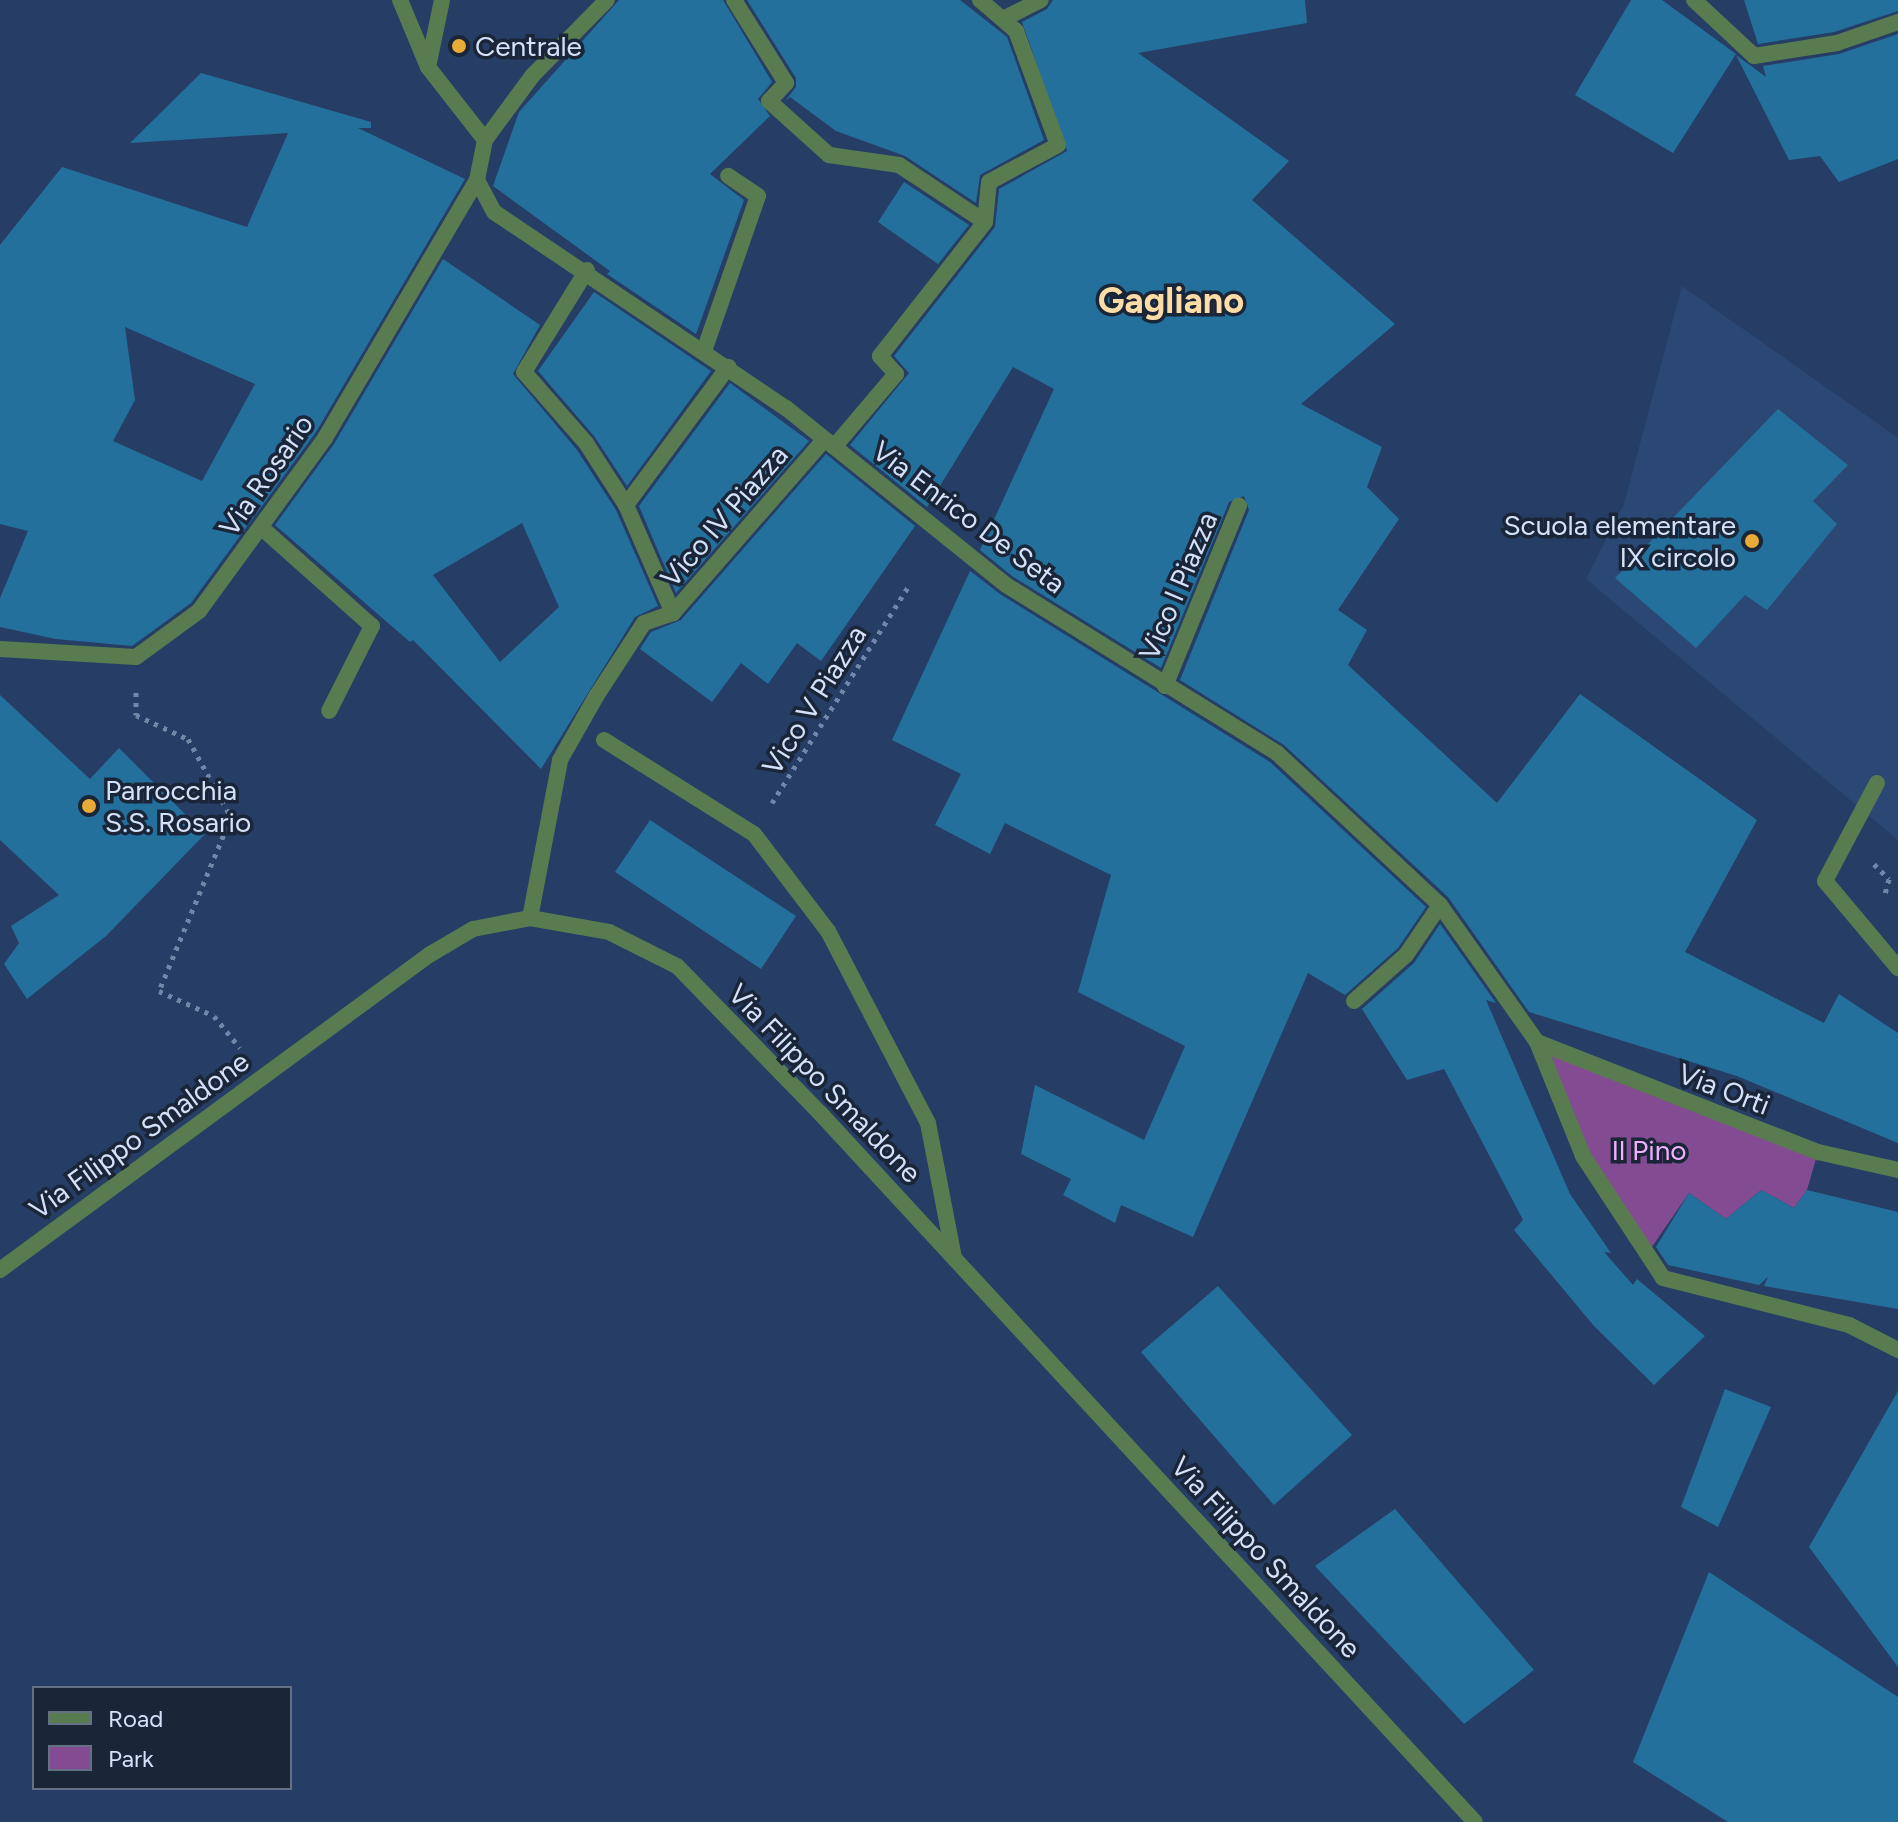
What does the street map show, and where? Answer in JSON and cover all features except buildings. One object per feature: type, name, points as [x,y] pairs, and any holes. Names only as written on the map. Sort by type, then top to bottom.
[{"type":"street","points":[[400,0],[428,67],[485,140]]},
{"type":"street","points":[[428,67],[442,0]]},
{"type":"street","points":[[477,180],[485,140],[533,75],[607,0]]},
{"type":"street","points":[[734,0],[786,83],[769,101],[829,155],[899,165],[985,222],[989,182],[1058,145],[1016,31],[980,0]]},
{"type":"street","points":[[1003,19],[1041,0]]},
{"type":"street","points":[[1694,0],[1754,56],[1837,43],[1898,22]]},
{"type":"street","points":[[704,351],[758,196],[728,176]]},
{"type":"street","name":"Via Enrico De Seta","points":[[477,180],[494,212],[587,270],[728,367],[1006,585],[1277,753],[1440,905],[1537,1042],[1583,1156],[1663,1278],[1849,1325],[1898,1350]]},
{"type":"street","name":"Via Rosario","points":[[136,657],[199,611],[263,529],[325,438],[477,180]]},
{"type":"street","name":"Vico IV Piazza","points":[[530,918],[560,760],[644,623],[673,613],[896,374],[880,356],[985,222]]},
{"type":"street","points":[[587,270],[524,372],[586,443],[626,505],[673,613]]},
{"type":"street","points":[[626,505],[728,367]]},
{"type":"street","name":"Vico I Piazza","points":[[1165,686],[1239,506]]},
{"type":"street","points":[[263,529],[372,626],[329,711]]},
{"type":"street","points":[[0,649],[136,657]]},
{"type":"street","points":[[604,740],[754,834],[828,931],[928,1123],[954,1258]]},
{"type":"street","points":[[1877,783],[1825,881],[1898,968]]},
{"type":"street","points":[[1354,1001],[1406,955],[1440,905]]},
{"type":"street","name":"Via Filippo Smaldone","points":[[0,1270],[429,955],[473,929],[530,918],[609,932],[677,966],[954,1258],[1475,1822]]},
{"type":"street","name":"Via Orti","points":[[1537,1042],[1818,1152],[1898,1170]]},
{"type":"path","name":"Vico V Piazza","points":[[754,834],[908,587]]},
{"type":"path","points":[[136,657],[136,715],[188,739],[231,817],[159,991],[214,1016],[263,1077]]},
{"type":"shaded area","name":"Scuola elementare IX circolo","points":[[1682,286],[1898,438],[1898,840],[1586,579],[1624,504]]},
{"type":"green space","name":"Il Pino","points":[[1537,1042],[1818,1152],[1807,1190],[1794,1208],[1761,1190],[1726,1219],[1689,1193],[1647,1254],[1583,1156]]},
{"type":"place","name":"Centrale","points":[[459,46]]},
{"type":"place","name":"Scuola elementare IX circolo","points":[[1752,541]]},
{"type":"place","name":"Parrocchia S.S. Rosario","points":[[89,806]]},
{"type":"district","name":"Gagliano","points":[[1171,301]]}]
